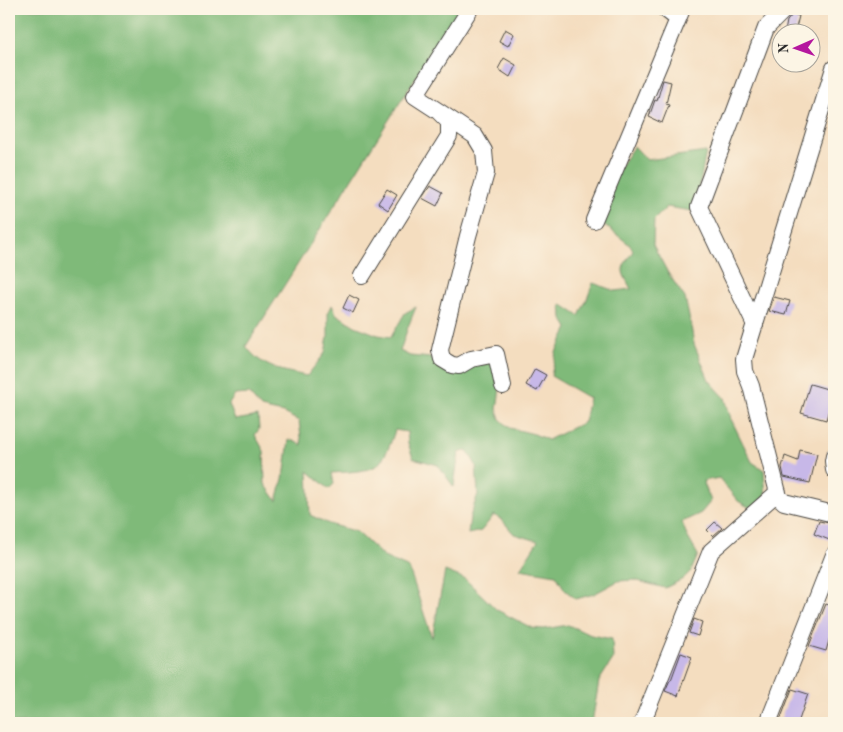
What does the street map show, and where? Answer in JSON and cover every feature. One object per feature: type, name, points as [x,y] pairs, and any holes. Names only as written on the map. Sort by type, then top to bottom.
[{"type":"street","points":[[470,9],[415,96],[475,136],[484,151],[486,173],[468,236],[440,350],[442,359],[452,365],[459,366],[471,359],[496,354],[504,386]]},
{"type":"street","points":[[594,220],[680,14],[664,9]]},
{"type":"street","points":[[755,325],[699,207],[766,28],[785,9]]},
{"type":"street","points":[[834,68],[744,359],[745,371],[752,386],[779,497],[784,502],[834,514]]},
{"type":"street","points":[[362,276],[449,136],[448,122],[438,111]]},
{"type":"street","points":[[834,456],[832,461],[834,470]]},
{"type":"street","points":[[642,723],[711,551],[778,492]]},
{"type":"street","points":[[768,723],[834,555]]},
{"type":"green space","points":[[9,9],[459,9],[246,346],[258,359],[266,364],[281,370],[307,376],[325,353],[328,337],[328,313],[332,305],[336,314],[355,326],[378,335],[391,337],[405,313],[416,307],[400,351],[410,356],[431,358],[447,368],[468,367],[493,362],[500,388],[497,409],[500,419],[510,428],[534,434],[548,440],[584,422],[589,398],[551,376],[556,352],[568,328],[562,318],[561,304],[579,316],[593,283],[615,291],[631,289],[623,273],[624,266],[633,251],[630,245],[589,213],[634,146],[647,160],[706,152],[692,211],[667,207],[654,220],[653,245],[668,273],[685,298],[694,344],[709,380],[725,398],[731,419],[752,462],[764,470],[766,497],[752,509],[738,501],[719,478],[703,481],[711,501],[701,513],[682,522],[687,536],[698,555],[691,571],[683,579],[665,588],[634,580],[618,581],[594,594],[576,599],[565,590],[556,575],[520,569],[538,541],[514,534],[502,520],[494,515],[481,531],[468,534],[470,517],[478,494],[476,465],[467,450],[459,453],[454,487],[438,465],[413,458],[407,432],[395,430],[385,455],[376,466],[361,471],[332,473],[334,484],[329,489],[308,471],[310,515],[329,524],[357,532],[384,557],[409,568],[432,638],[445,571],[465,579],[497,610],[532,628],[544,629],[568,625],[591,635],[612,639],[613,659],[599,681],[592,723],[9,723]],"holes":[[[249,394],[261,408],[283,413],[299,421],[302,445],[289,439],[285,471],[277,501],[265,484],[264,451],[255,435],[259,429],[258,416],[235,420],[229,404],[235,395]]]},
{"type":"building","points":[[793,14],[799,16],[798,22],[787,21]]},
{"type":"building","points":[[505,29],[514,34],[508,46],[499,41]]},
{"type":"building","points":[[504,58],[516,65],[510,77],[498,69]]},
{"type":"building","points":[[663,80],[671,82],[666,104],[669,105],[662,123],[649,117],[655,100],[657,101]]},
{"type":"building","points":[[430,186],[443,193],[437,206],[422,198]]},
{"type":"building","points":[[387,189],[397,195],[388,210],[378,203]]},
{"type":"building","points":[[349,295],[359,300],[353,313],[343,308]]},
{"type":"building","points":[[774,297],[790,301],[786,315],[769,311]]},
{"type":"building","points":[[535,369],[546,375],[537,391],[526,385]]},
{"type":"building","points":[[810,384],[834,391],[826,420],[801,413]]},
{"type":"building","points":[[800,450],[817,454],[810,483],[784,477],[782,467],[785,456],[798,461]]},
{"type":"building","points":[[819,521],[834,524],[832,541],[814,534]]},
{"type":"building","points":[[715,522],[722,528],[713,536],[707,530]]},
{"type":"building","points":[[826,604],[834,607],[834,623],[826,651],[809,646]]},
{"type":"building","points":[[694,619],[702,622],[698,636],[689,633]]},
{"type":"building","points":[[681,653],[692,657],[678,696],[665,691]]},
{"type":"building","points":[[792,689],[808,694],[798,723],[779,723]]}]
